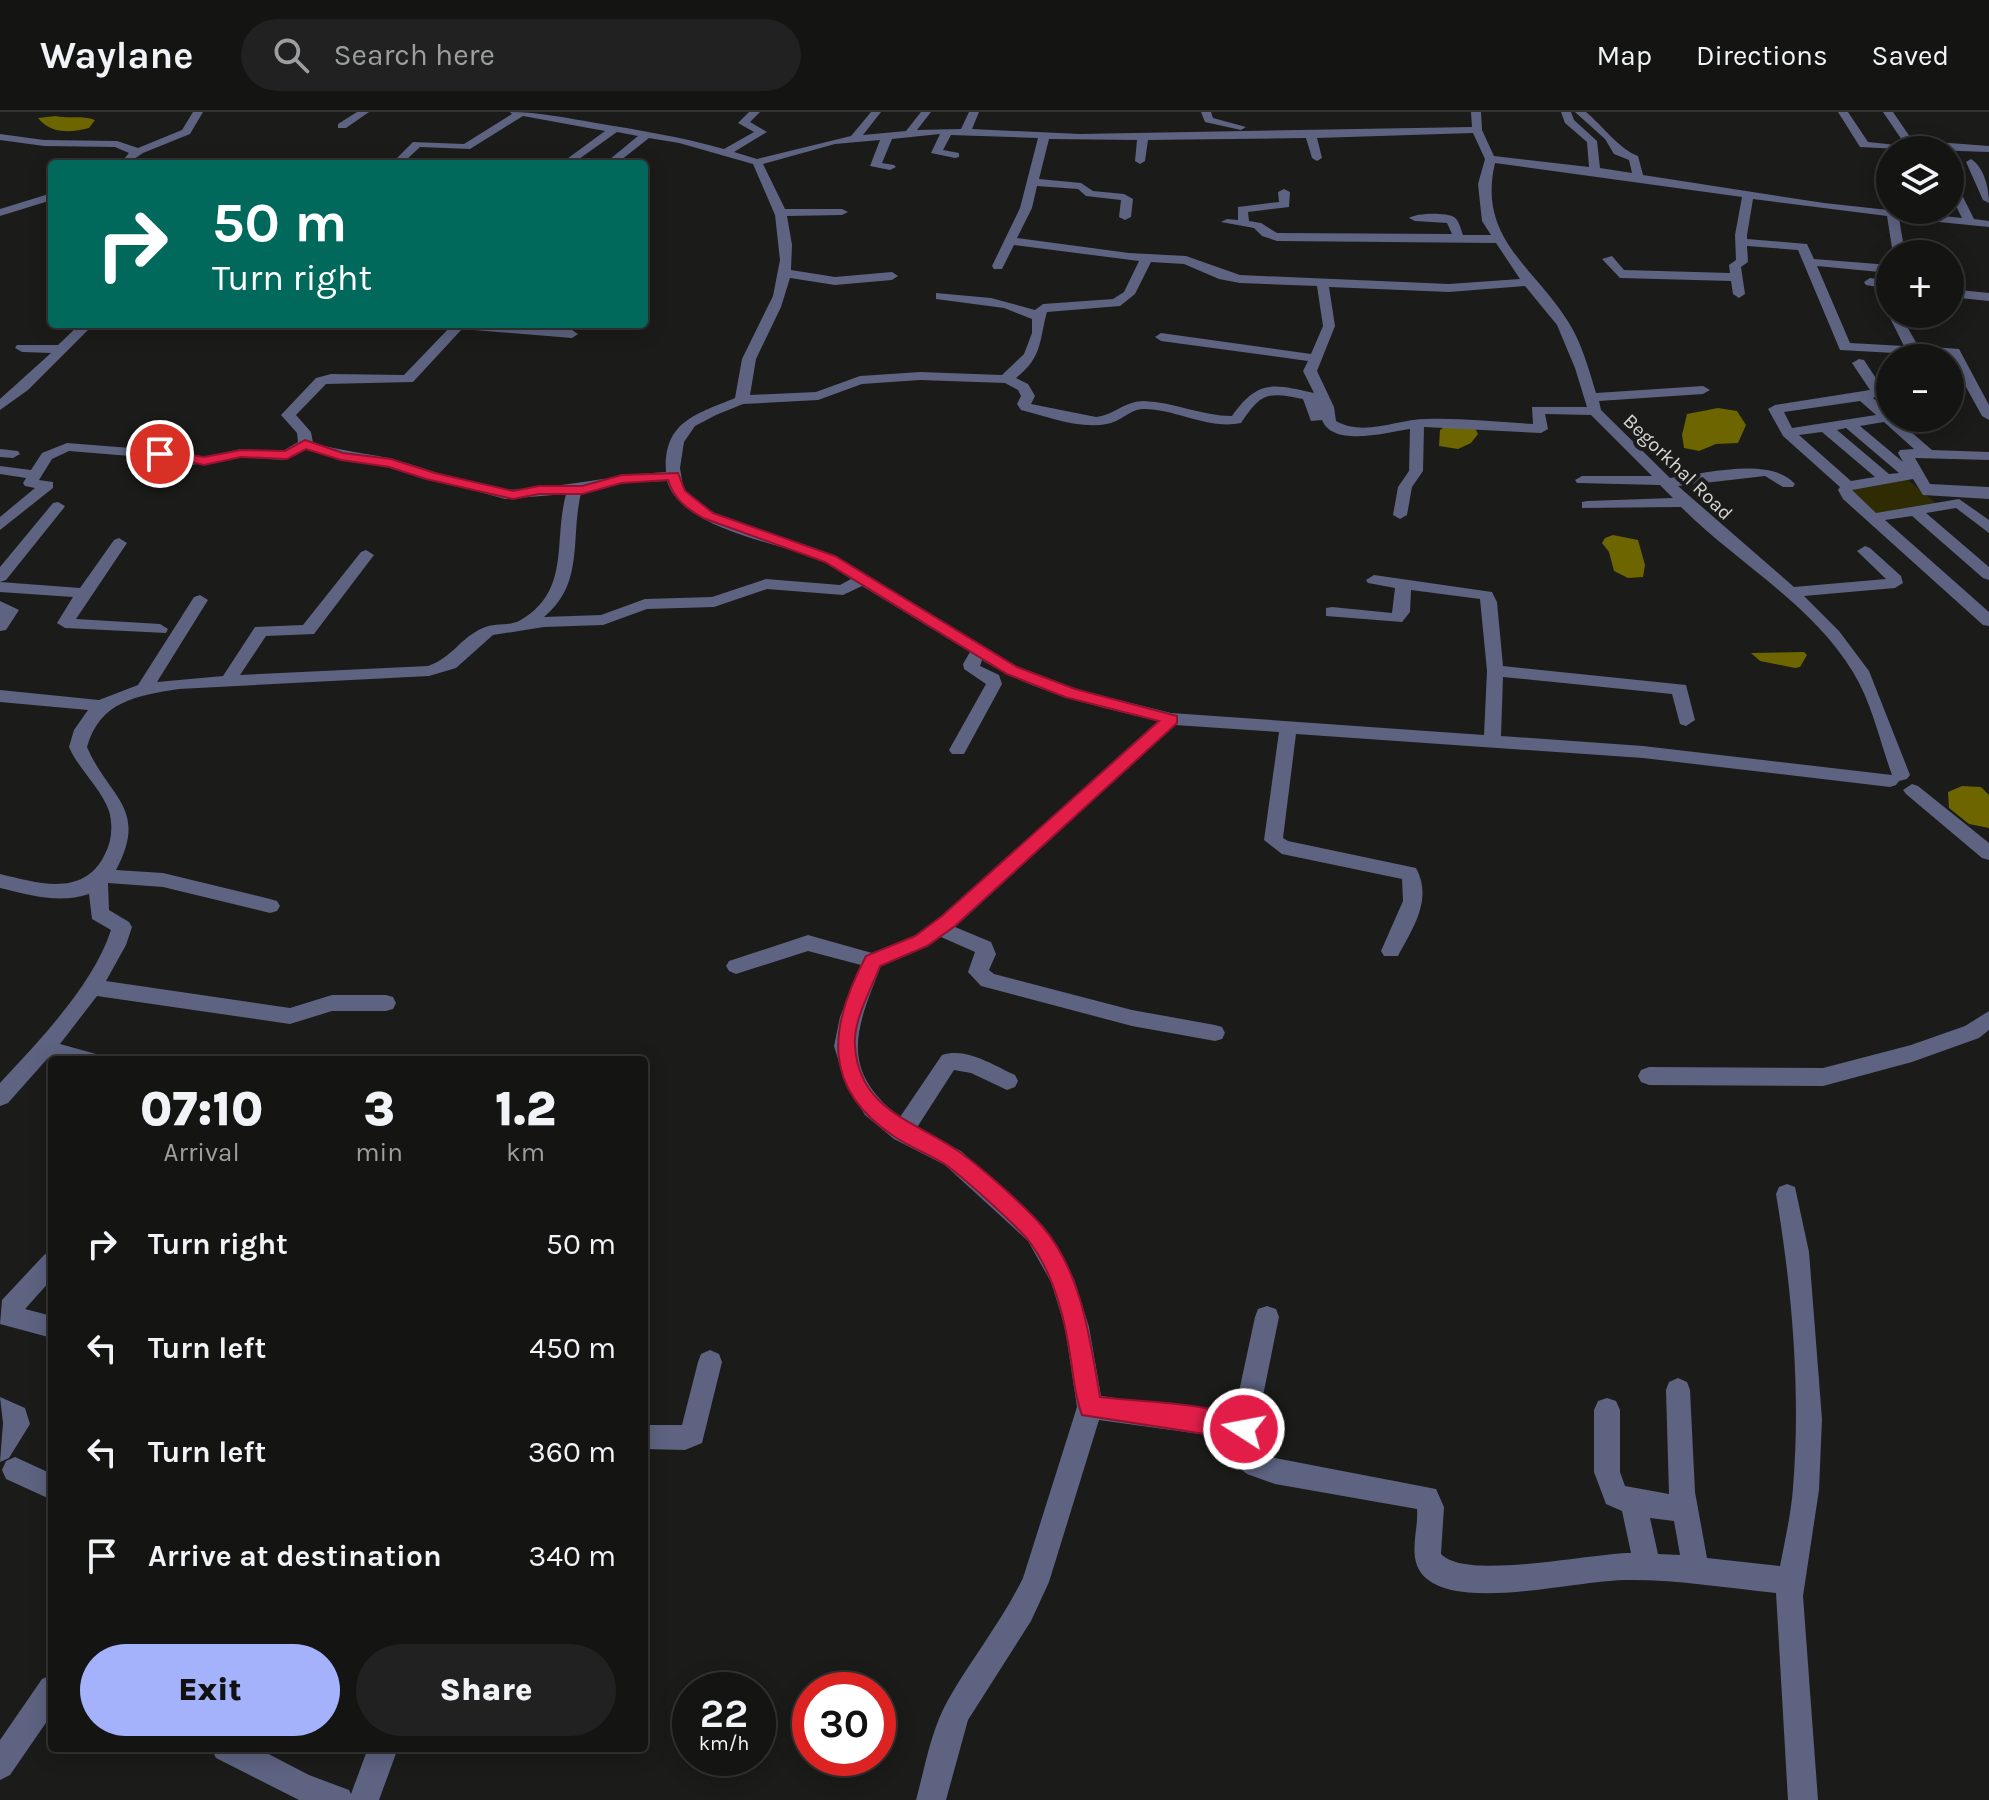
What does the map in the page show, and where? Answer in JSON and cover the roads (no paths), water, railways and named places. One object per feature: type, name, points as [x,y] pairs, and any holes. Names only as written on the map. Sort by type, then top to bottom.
[{"type":"street","points":[[129,160],[139,151],[181,135],[189,129],[198,112]]},
{"type":"street","points":[[342,126],[364,112]]},
{"type":"street","points":[[515,112],[647,134],[728,151],[757,162],[768,178],[784,230],[785,273],[749,360],[748,381],[741,400]]},
{"type":"street","points":[[728,151],[762,132],[743,123],[755,112]]},
{"type":"street","points":[[854,139],[876,112]]},
{"type":"street","points":[[909,134],[926,112]]},
{"type":"street","points":[[965,132],[974,112]]},
{"type":"street","points":[[1206,112],[1209,120],[1240,125],[1242,134]]},
{"type":"street","points":[[1476,112],[1477,130],[1490,159],[1748,194],[1851,214],[1876,213]]},
{"type":"street","points":[[1566,112],[1569,121],[1592,141],[1595,171]]},
{"type":"street","points":[[1580,112],[1609,137],[1618,152],[1634,158],[1638,178]]},
{"type":"street","points":[[1843,112],[1864,145],[1876,146]]},
{"type":"street","points":[[1888,112],[1904,136]]},
{"type":"street","points":[[400,160],[417,144],[455,148],[470,146],[521,113]]},
{"type":"street","points":[[571,160],[616,128]]},
{"type":"street","points":[[757,162],[825,143],[947,131],[1044,137],[1477,130]]},
{"type":"street","points":[[947,131],[936,153],[955,155]]},
{"type":"street","points":[[614,160],[647,134]]},
{"type":"street","points":[[1311,135],[1317,158]]},
{"type":"street","points":[[1140,161],[1143,136]]},
{"type":"street","points":[[0,137],[44,143],[117,144],[126,150],[139,151]]},
{"type":"street","points":[[887,137],[875,166],[890,167]]},
{"type":"street","points":[[998,266],[1026,208],[1044,137]]},
{"type":"street","points":[[1964,147],[1989,149]]},
{"type":"street","name":"Begorkhal Road","points":[[1490,159],[1484,184],[1488,221],[1528,282],[1563,324],[1594,404],[1685,502],[1789,592],[1833,635],[1861,671],[1874,699],[1901,782]]},
{"type":"street","points":[[1989,163],[1966,161],[1989,200]]},
{"type":"street","points":[[1033,182],[1081,186],[1090,194],[1124,197],[1127,199],[1125,217]]},
{"type":"street","points":[[1244,224],[1241,211],[1244,207],[1285,205],[1284,192]]},
{"type":"street","points":[[1739,294],[1735,265],[1742,262],[1741,242],[1748,194]]},
{"type":"street","points":[[0,213],[48,197]]},
{"type":"street","points":[[1964,210],[1969,220]]},
{"type":"street","points":[[779,213],[842,212]]},
{"type":"street","points":[[1415,218],[1451,220],[1459,238]]},
{"type":"street","points":[[1964,220],[1989,224]]},
{"type":"street","points":[[1227,222],[1257,225],[1266,234],[1277,237],[1497,239]]},
{"type":"street","points":[[1933,224],[1933,231]]},
{"type":"street","points":[[1011,241],[1146,259],[1191,261],[1230,278],[1323,285],[1461,288],[1528,282]]},
{"type":"street","points":[[1741,242],[1845,253],[1851,265]]},
{"type":"street","points":[[1803,247],[1845,347],[1876,349]]},
{"type":"street","points":[[1146,259],[1129,294],[1116,303],[1043,308],[1034,347],[1017,373],[1007,378],[920,376],[860,380],[818,396],[741,400],[685,429],[674,450],[673,476],[679,492],[691,506],[708,516],[830,559],[1012,671],[1070,693],[1171,719],[1643,752],[1901,782],[1989,853]]},
{"type":"street","points":[[1608,259],[1620,274],[1736,277]]},
{"type":"street","points":[[1808,262],[1876,268]]},
{"type":"street","points":[[785,273],[835,281],[892,276]]},
{"type":"street","points":[[1870,282],[1876,283]]},
{"type":"street","points":[[1323,285],[1329,326],[1314,358],[1312,378],[1327,407],[1329,423]]},
{"type":"street","points":[[1964,294],[1989,297]]},
{"type":"street","points":[[940,296],[1031,311],[1039,317]]},
{"type":"street","points":[[0,406],[30,382],[59,349],[83,328]]},
{"type":"street","points":[[305,444],[304,432],[288,415],[321,381],[331,378],[408,379],[455,328]]},
{"type":"street","points":[[504,328],[572,334]]},
{"type":"street","points":[[1161,337],[1248,346],[1314,358]]},
{"type":"street","points":[[22,348],[59,349]]},
{"type":"street","points":[[1848,486],[1788,433],[1775,409],[1863,397],[1878,392],[1859,363]]},
{"type":"street","points":[[1964,374],[1989,416]]},
{"type":"street","points":[[1007,378],[1023,387],[1028,396],[1024,404],[1026,407],[1094,420],[1112,418],[1122,409],[1150,405],[1211,420],[1236,420],[1250,398],[1258,391],[1267,389],[1309,396],[1316,420],[1321,424],[1374,432],[1417,423],[1541,429],[1537,410],[1703,390]]},
{"type":"street","points":[[1863,397],[1876,410]]},
{"type":"street","points":[[1813,402],[1837,425],[1920,482],[1944,506]]},
{"type":"street","points":[[1788,433],[1876,419]]},
{"type":"street","points":[[1400,515],[1405,487],[1416,471],[1417,423]]},
{"type":"street","points":[[1837,425],[1855,453],[1886,479]]},
{"type":"street","points":[[1901,432],[1926,452],[1974,479]]},
{"type":"street","points":[[0,525],[48,485],[30,483],[47,456],[67,447],[182,456],[204,461],[241,453],[287,455],[305,444],[341,456],[391,463],[505,495],[539,490],[574,490],[622,479],[673,476]]},
{"type":"street","points":[[1920,482],[1905,453],[1926,452]]},
{"type":"street","points":[[0,453],[13,454],[0,469]]},
{"type":"street","points":[[1817,459],[1855,453]]},
{"type":"street","points":[[1974,479],[1989,456]]},
{"type":"street","points":[[0,469],[35,475]]},
{"type":"street","points":[[1582,480],[1665,482],[1765,472],[1777,475],[1788,484]]},
{"type":"street","points":[[1848,486],[1886,479],[1920,482],[1974,479]]},
{"type":"street","points":[[1848,486],[1845,490],[1848,496],[1873,518],[1927,543],[1972,570],[1985,613]]},
{"type":"street","points":[[523,624],[548,608],[566,573],[567,528],[574,490]]},
{"type":"street","points":[[1587,505],[1685,502]]},
{"type":"street","points":[[1873,518],[1959,503],[1989,528]]},
{"type":"street","points":[[3,569],[58,506]]},
{"type":"street","points":[[1915,511],[1927,543],[1972,570]]},
{"type":"street","points":[[119,543],[65,623],[160,629]]},
{"type":"street","points":[[1789,592],[1895,583],[1895,579],[1865,551]]},
{"type":"street","points":[[227,683],[261,631],[308,630],[366,555]]},
{"type":"street","points":[[0,1097],[91,987],[116,946],[122,927],[99,914],[100,879],[117,849],[120,819],[114,803],[86,767],[78,747],[83,730],[100,706],[125,693],[144,689],[429,671],[450,664],[477,638],[489,631],[523,624],[603,620],[645,604],[714,602],[766,584],[843,590],[863,579]]},
{"type":"street","points":[[1374,580],[1486,595],[1495,671],[1492,741]]},
{"type":"street","points":[[1332,612],[1396,618],[1402,612],[1403,583]]},
{"type":"street","points":[[0,587],[84,593]]},
{"type":"street","points":[[144,689],[200,600]]},
{"type":"street","points":[[0,606],[11,610],[0,626]]},
{"type":"street","points":[[958,750],[994,684],[993,679],[971,667],[979,651]]},
{"type":"street","points":[[1495,671],[1680,689],[1686,720]]},
{"type":"street","points":[[0,696],[100,706]]},
{"type":"street","points":[[736,966],[808,943],[873,961],[921,941],[1171,719]]},
{"type":"street","points":[[1288,728],[1273,840],[1282,847],[1409,873],[1415,884],[1412,904],[1391,951]]},
{"type":"street","points":[[0,881],[53,893],[79,891],[100,879],[163,880],[270,906]]},
{"type":"street","points":[[939,928],[984,947],[986,954],[978,972],[988,980],[1132,1018],[1215,1033]]},
{"type":"street","points":[[873,961],[850,1017],[845,1046],[854,1079],[873,1109],[902,1132],[953,1158],[1036,1234],[1062,1279],[1077,1327],[1090,1407],[1035,1582],[1021,1611],[957,1712],[945,1744],[931,1800]]},
{"type":"street","points":[[91,987],[290,1016],[332,1003],[386,1003]]},
{"type":"street","points":[[1649,1076],[1823,1077],[1912,1053],[1972,1032],[1989,1019]]},
{"type":"street","points":[[41,1048],[73,1056]]},
{"type":"street","points":[[902,1132],[949,1061],[964,1061],[1007,1081]]},
{"type":"street","points":[[1787,1194],[1797,1252],[1809,1419],[1806,1490],[1790,1581],[1803,1800]]},
{"type":"street","points":[[48,1266],[4,1311],[48,1326]]},
{"type":"street","points":[[1267,1317],[1242,1452],[1255,1466],[1427,1498],[1433,1513],[1426,1543],[1428,1556],[1438,1571],[1447,1575],[1545,1577],[1607,1567],[1648,1567],[1790,1581]]},
{"type":"street","points":[[648,1437],[685,1438],[693,1434],[710,1362]]},
{"type":"street","points":[[1678,1390],[1684,1509],[1696,1573]]},
{"type":"street","points":[[1090,1407],[1244,1429]]},
{"type":"street","points":[[0,1409],[16,1417],[8,1460],[48,1485]]},
{"type":"street","points":[[1607,1410],[1609,1486],[1615,1495],[1633,1503],[1684,1509]]},
{"type":"street","points":[[1633,1503],[1648,1567]]},
{"type":"street","points":[[0,1765],[48,1695]]},
{"type":"street","points":[[232,1752],[300,1794],[339,1800]]},
{"type":"street","points":[[364,1800],[382,1752]]}]
